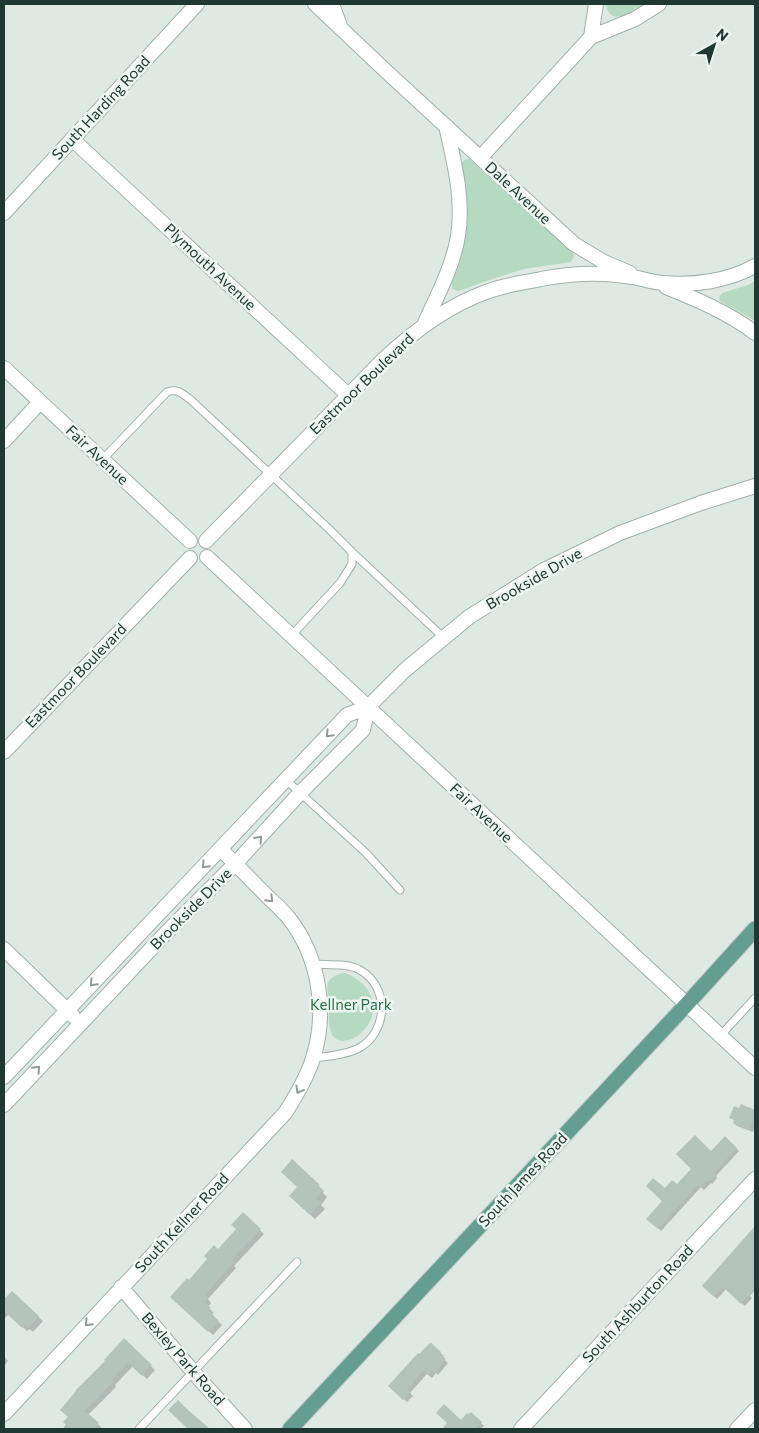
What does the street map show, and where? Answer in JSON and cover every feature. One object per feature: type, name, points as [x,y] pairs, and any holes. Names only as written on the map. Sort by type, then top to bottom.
[{"type":"main road","name":"South James Road","points":[[290,1429],[755,929]]},
{"type":"street","name":"South Harding Road","points":[[4,213],[198,4]]},
{"type":"street","name":"Dale Avenue","points":[[314,4],[574,244],[604,262],[688,296],[724,314],[755,333]]},
{"type":"street","points":[[332,4],[342,29]]},
{"type":"street","points":[[591,37],[596,4]]},
{"type":"street","points":[[480,158],[591,37],[635,19],[659,4]]},
{"type":"street","points":[[424,326],[446,277],[458,236],[459,197],[454,161],[446,126]]},
{"type":"street","name":"Plymouth Avenue","points":[[72,139],[348,395]]},
{"type":"street","name":"Eastmoor Boulevard","points":[[206,541],[403,341],[464,302],[508,285],[554,277],[589,274],[625,276],[662,283],[692,284],[731,276],[755,266]]},
{"type":"street","name":"Fair Avenue","points":[[4,368],[190,541]]},
{"type":"street","points":[[4,441],[40,402]]},
{"type":"street","name":"Brookside Drive","points":[[4,1077],[347,715],[368,707],[405,670],[469,617],[544,570],[620,533],[701,503],[755,486]]},
{"type":"street","points":[[198,538],[206,541],[210,549],[207,557],[199,561],[190,558],[186,550],[190,541],[198,538]]},
{"type":"street","name":"Fair Avenue","points":[[207,557],[755,1068]]},
{"type":"street","name":"Eastmoor Boulevard","points":[[4,752],[190,558]]},
{"type":"street","name":"Brookside Drive","points":[[4,1105],[235,864],[300,793],[363,730],[368,707]]},
{"type":"street","name":"South Kellner Road","points":[[4,1414],[285,1113],[306,1078],[314,1058],[320,1010],[318,981],[314,964],[288,916],[220,849]]},
{"type":"street","points":[[4,949],[81,1023]]},
{"type":"street","name":"South Ashburton Road","points":[[522,1429],[755,1179]]},
{"type":"street","name":"Bexley Park Road","points":[[121,1287],[245,1429]]},
{"type":"street","points":[[737,1429],[755,1410]]},
{"type":"lane","points":[[102,460],[167,392],[173,390],[182,393],[444,638]]},
{"type":"lane","points":[[291,636],[340,583],[352,564],[352,552]]},
{"type":"lane","points":[[285,779],[366,853],[400,890]]},
{"type":"lane","points":[[152,921],[166,934]]},
{"type":"lane","points":[[314,964],[335,965],[359,970],[375,985],[382,1002],[380,1024],[376,1032],[360,1048],[348,1053],[314,1058]]},
{"type":"lane","points":[[720,1036],[755,998]]},
{"type":"lane","points":[[139,1429],[297,1262]]},
{"type":"green space","points":[[606,4],[647,4],[617,17],[608,11]]},
{"type":"green space","points":[[469,159],[573,252],[574,257],[571,262],[524,269],[459,291],[454,290],[452,283],[460,262],[466,234],[467,197],[461,165],[464,160]]},
{"type":"green space","points":[[755,281],[755,321],[720,301],[719,297],[722,293]]},
{"type":"green space","name":"Kellner Park","points":[[344,973],[354,977],[368,990],[372,998],[373,1007],[368,1025],[361,1033],[350,1040],[343,1041],[333,1036],[331,1032],[327,988],[331,979]]},
{"type":"building","points":[[741,1104],[755,1110],[755,1117],[749,1130],[733,1123],[734,1120],[729,1118],[734,1106],[739,1108]]},
{"type":"building","points":[[695,1135],[711,1151],[725,1136],[737,1148],[714,1173],[716,1174],[701,1188],[698,1185],[658,1229],[646,1219],[662,1201],[646,1186],[653,1178],[665,1188],[672,1180],[677,1184],[691,1169],[676,1154]]},
{"type":"building","points":[[292,1159],[320,1185],[318,1187],[323,1191],[316,1199],[321,1203],[310,1215],[289,1196],[297,1187],[281,1172]]},
{"type":"building","points":[[243,1212],[261,1229],[231,1261],[233,1263],[205,1295],[208,1298],[205,1302],[211,1308],[208,1310],[219,1321],[208,1332],[170,1297],[187,1278],[189,1280],[207,1259],[204,1256],[214,1245],[218,1249],[236,1229],[231,1225]]},
{"type":"building","points":[[755,1226],[755,1288],[741,1304],[723,1287],[714,1297],[702,1286]]},
{"type":"building","points":[[12,1291],[39,1316],[28,1328],[25,1325],[22,1328],[4,1311],[4,1299]]},
{"type":"building","points":[[124,1338],[152,1365],[142,1376],[128,1363],[112,1380],[113,1382],[85,1411],[99,1423],[93,1429],[71,1429],[63,1422],[68,1417],[60,1410]]},
{"type":"building","points":[[431,1343],[446,1359],[435,1372],[432,1371],[428,1375],[423,1371],[408,1389],[410,1392],[403,1400],[388,1386],[418,1353]]},
{"type":"building","points":[[178,1400],[210,1429],[188,1429],[168,1410]]},
{"type":"building","points":[[444,1404],[461,1420],[467,1413],[471,1412],[482,1422],[476,1429],[442,1429],[447,1423],[436,1413]]}]
